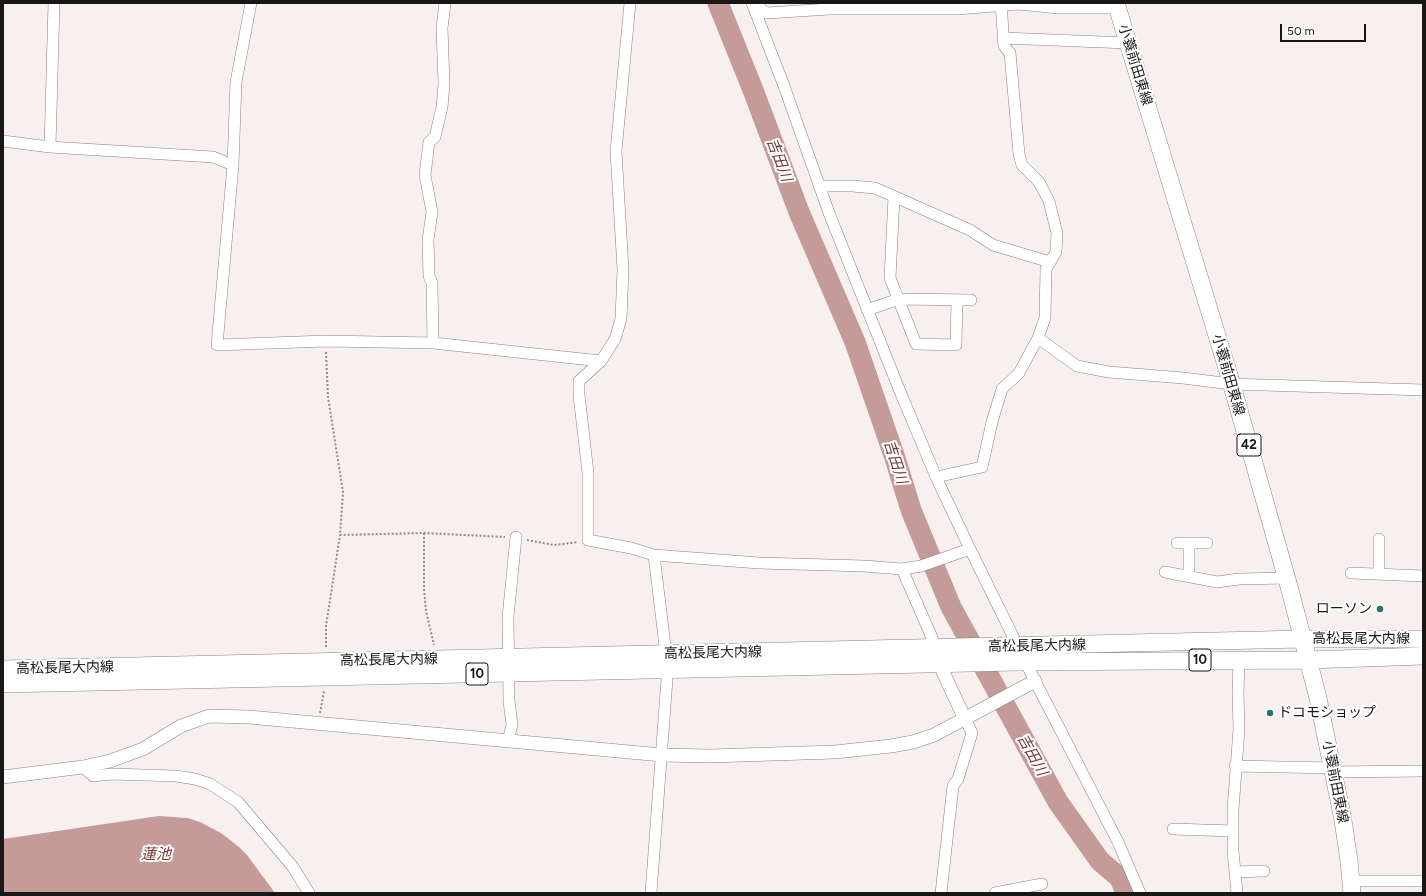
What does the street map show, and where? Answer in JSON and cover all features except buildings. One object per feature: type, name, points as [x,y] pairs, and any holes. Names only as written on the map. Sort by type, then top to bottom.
[{"type":"main road","name":"小蓑前田東線","points":[[1117,5],[1231,384],[1287,578],[1318,698],[1343,820],[1352,887]]},
{"type":"main road","name":"高松長尾大内線","points":[[3,669],[509,665],[666,662],[1018,654],[1303,639],[1423,639]]},
{"type":"main road","name":"高松長尾大内線","points":[[1018,654],[1239,660],[1308,660],[1423,656]]},
{"type":"main road","name":"高松長尾大内線","points":[[3,684],[509,665]]},
{"type":"street","points":[[50,147],[54,3]]},
{"type":"street","points":[[251,3],[236,82],[232,165],[217,345],[326,341],[433,343],[602,361]]},
{"type":"street","points":[[433,343],[432,283],[429,276],[428,240],[432,212],[425,176],[428,142],[435,137],[442,107],[444,84],[442,28],[445,3]]},
{"type":"street","points":[[630,3],[616,150],[623,270],[621,319],[615,339],[602,361],[579,381],[579,395],[588,473],[588,540],[632,548],[654,555],[759,563],[864,566],[902,569],[921,566],[970,550]]},
{"type":"street","points":[[752,3],[784,86],[819,186],[867,310],[936,477],[1018,654],[1030,684],[1118,842],[1140,893]]},
{"type":"street","points":[[757,3],[763,11],[767,13],[829,6],[958,9],[1001,4],[1019,4],[1058,8],[1117,5]]},
{"type":"street","points":[[936,477],[982,467],[992,422],[1002,389],[1019,373],[1038,338],[1045,318],[1046,269],[1056,252],[1056,233],[1049,200],[1039,182],[1022,165],[1018,154],[1010,53],[1004,46],[1001,4]]},
{"type":"street","points":[[1003,38],[1128,43]]},
{"type":"street","points":[[3,141],[50,147],[213,157],[232,165]]},
{"type":"street","points":[[819,186],[875,188],[970,230],[993,245],[1050,262]]},
{"type":"street","points":[[894,197],[890,278],[916,344],[956,345],[957,300]]},
{"type":"street","points":[[867,310],[899,299],[971,300]]},
{"type":"street","points":[[1038,338],[1077,366],[1109,372],[1231,384],[1423,390]]},
{"type":"street","points":[[508,741],[512,725],[509,701],[508,617],[516,538]]},
{"type":"street","points":[[1379,574],[1380,540]]},
{"type":"street","points":[[1177,543],[1207,544]]},
{"type":"street","points":[[1189,544],[1189,576]]},
{"type":"street","points":[[651,893],[662,755],[666,662],[654,555]]},
{"type":"street","points":[[902,569],[942,656],[943,672],[971,716],[972,733],[958,779],[953,786],[941,893]]},
{"type":"street","points":[[1165,572],[1217,582],[1239,579],[1287,578]]},
{"type":"street","points":[[1351,573],[1423,576]]},
{"type":"street","points":[[1237,893],[1233,831],[1235,766],[1239,729],[1239,660]]},
{"type":"street","points":[[3,778],[83,767],[110,761],[143,749],[181,726],[209,716],[249,717],[662,755],[710,756],[835,752],[891,746],[913,742],[934,735],[1030,684]]},
{"type":"street","points":[[1235,766],[1333,770],[1423,771]]},
{"type":"street","points":[[83,767],[93,776],[112,774],[176,776],[195,779],[210,784],[238,802],[293,867],[308,893]]},
{"type":"street","points":[[1172,829],[1233,831]]},
{"type":"street","points":[[1236,872],[1264,871]]},
{"type":"street","points":[[1352,887],[1423,881]]},
{"type":"street","points":[[995,893],[1012,891],[1042,884]]},
{"type":"path","points":[[326,341],[328,397],[343,492],[340,535],[326,626],[326,653]]},
{"type":"path","points":[[340,535],[424,533],[424,589],[426,611],[435,651]]},
{"type":"path","points":[[318,724],[326,684]]},
{"type":"water","name":"蓮池","points":[[159,816],[187,818],[200,822],[221,833],[247,855],[275,893],[3,893],[3,839]]},
{"type":"waterway","name":"吉田川","points":[[718,3],[799,212],[855,342],[895,458],[911,510],[951,607],[1058,802],[1100,861],[1120,878],[1126,893]]},
{"type":"place","name":"ローソン","points":[[1380,609]]},
{"type":"place","name":"ドコモショップ","points":[[1270,713]]}]
